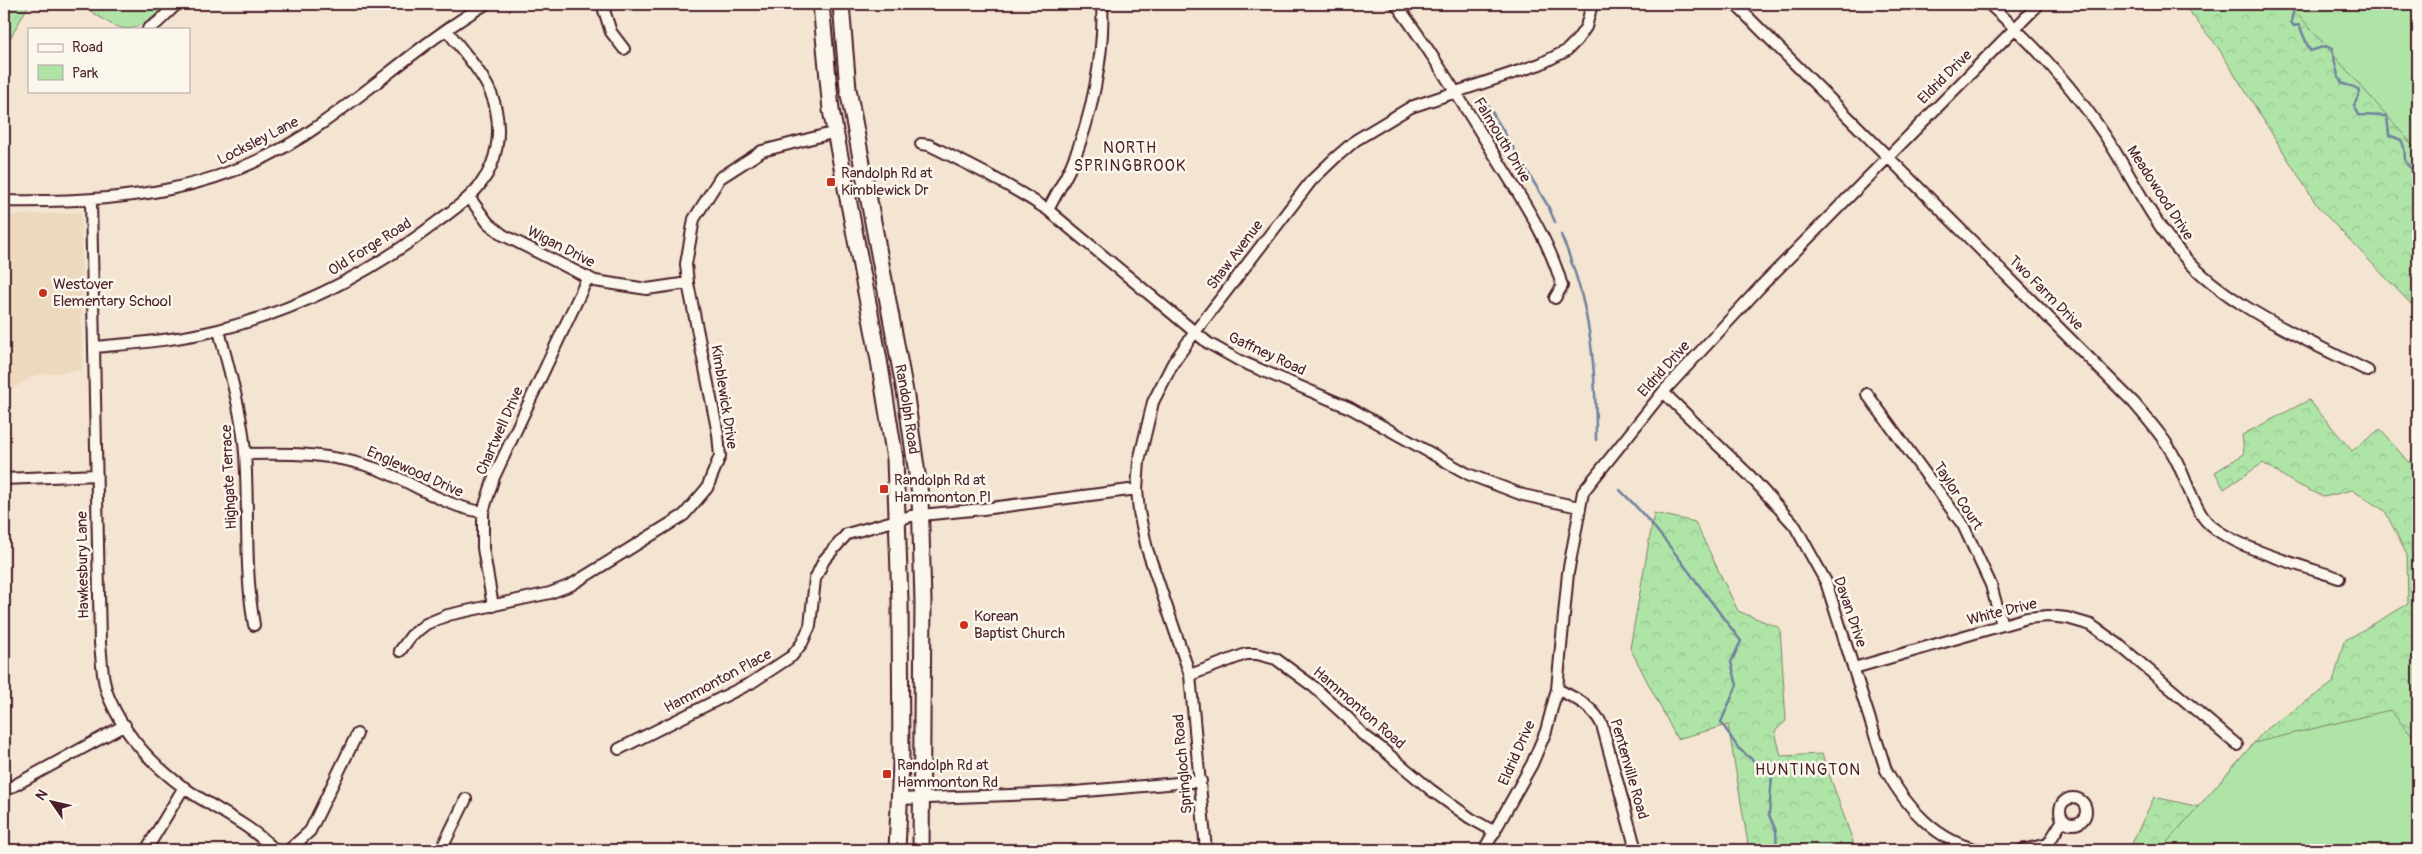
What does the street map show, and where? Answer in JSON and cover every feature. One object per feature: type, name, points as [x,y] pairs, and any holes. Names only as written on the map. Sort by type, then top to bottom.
[{"type":"main road","name":"Randolph Road","points":[[821,4],[831,110],[887,403],[895,459],[900,601],[897,850]]},
{"type":"main road","name":"Randolph Road","points":[[841,4],[848,89],[906,397],[920,495],[923,612],[921,850]]},
{"type":"street","points":[[150,28],[177,4]]},
{"type":"street","name":"Locksley Lane","points":[[4,201],[91,201],[144,195],[192,185],[225,175],[286,147],[320,125],[447,30],[486,4]]},
{"type":"street","points":[[602,4],[611,32],[624,49]]},
{"type":"street","points":[[1048,210],[1072,165],[1095,92],[1101,49],[1102,4]]},
{"type":"street","name":"Falmouth Drive","points":[[1396,4],[1456,92],[1510,179],[1556,262],[1562,286],[1555,298]]},
{"type":"street","name":"Shaw Avenue","points":[[1190,675],[1147,550],[1139,512],[1137,488],[1139,461],[1154,402],[1173,363],[1311,181],[1356,140],[1395,116],[1456,92],[1540,64],[1566,51],[1577,40],[1586,26],[1592,4]]},
{"type":"street","name":"Two Farm Drive","points":[[1735,4],[2134,402],[2170,450],[2203,517],[2215,529],[2236,541],[2339,578]]},
{"type":"street","name":"Meadowood Drive","points":[[1989,4],[2049,62],[2077,94],[2180,254],[2240,303],[2289,331],[2368,371]]},
{"type":"street","name":"Eldrid Drive","points":[[1484,850],[1532,764],[1546,731],[1557,689],[1568,573],[1583,492],[1663,392],[1775,271],[2039,4]]},
{"type":"street","name":"Old Forge Road","points":[[95,347],[159,342],[219,330],[281,311],[341,284],[406,246],[469,197],[483,182],[494,162],[497,143],[497,111],[484,79],[447,30]]},
{"type":"street","name":"Kimblewick Drive","points":[[400,650],[411,636],[426,624],[448,615],[550,593],[589,575],[684,515],[707,488],[720,456],[718,434],[688,283],[686,264],[694,218],[720,178],[762,152],[836,132]]},
{"type":"street","name":"Gaffney Road","points":[[921,144],[929,145],[982,171],[1048,210],[1208,343],[1240,361],[1350,408],[1468,474],[1522,495],[1579,507]]},
{"type":"street","name":"Wigan Drive","points":[[469,197],[488,223],[503,235],[595,281],[636,288],[688,283]]},
{"type":"street","name":"Hawkesbury Lane","points":[[91,201],[100,643],[109,699],[124,725],[149,759],[184,787],[237,819],[275,850]]},
{"type":"street","name":"Chartwell Drive","points":[[493,606],[483,548],[483,512],[494,477],[588,277]]},
{"type":"street","name":"Highgate Terrace","points":[[219,330],[241,419],[245,454],[248,594],[254,625]]},
{"type":"street","name":"Davan Drive","points":[[1663,392],[1750,476],[1795,526],[1826,582],[1886,770],[1895,786],[1910,807],[1934,829],[1947,838],[1980,850]]},
{"type":"street","name":"Taylor Court","points":[[1867,394],[1962,525],[1991,584],[2002,625]]},
{"type":"street","name":"Englewood Drive","points":[[245,454],[299,453],[341,458],[378,470],[464,510],[483,512]]},
{"type":"street","points":[[4,480],[96,474]]},
{"type":"street","name":"Hammonton Place","points":[[619,749],[751,684],[792,656],[802,643],[810,626],[815,579],[824,560],[847,534],[896,519],[920,515],[983,509],[1137,488]]},
{"type":"street","name":"White Drive","points":[[1854,668],[2027,618],[2048,616],[2067,618],[2091,625],[2118,644],[2237,745]]},
{"type":"street","name":"Hammonton Road","points":[[1190,675],[1246,654],[1257,654],[1276,660],[1314,687],[1362,734],[1431,790],[1470,818],[1495,832]]},
{"type":"street","name":"Springloch Road","points":[[1190,675],[1206,850]]},
{"type":"street","name":"Pentenville Road","points":[[1557,689],[1587,705],[1598,717],[1602,725],[1636,850]]},
{"type":"street","points":[[4,791],[124,725]]},
{"type":"street","points":[[289,850],[310,831],[357,734]]},
{"type":"street","points":[[899,799],[920,800],[1063,793],[1201,781]]},
{"type":"street","points":[[146,850],[184,787]]},
{"type":"street","points":[[441,850],[466,799]]},
{"type":"street","points":[[2022,850],[2048,844],[2063,820]]},
{"type":"shaded area","name":"Westover Elementary School","points":[[81,212],[82,370],[36,375],[4,394],[4,216]]},
{"type":"green space","points":[[4,4],[29,4],[7,44],[4,45]]},
{"type":"green space","points":[[80,4],[167,4],[143,24],[133,28],[124,28],[115,26]]},
{"type":"green space","points":[[2183,4],[2418,4],[2418,297],[2412,305],[2318,207],[2217,46]]},
{"type":"green space","points":[[2289,4],[2418,4],[2418,151]]},
{"type":"green space","points":[[2309,400],[2352,451],[2380,429],[2409,463],[2418,449],[2418,850],[2129,850],[2154,797],[2200,807],[2264,731],[2333,683],[2344,641],[2408,604],[2407,555],[2385,511],[2352,490],[2324,497],[2294,483],[2263,463],[2224,489],[2215,472],[2244,454],[2242,435]]},
{"type":"green space","points":[[1654,513],[1695,522],[1738,611],[1780,628],[1786,721],[1775,731],[1781,756],[1822,754],[1856,850],[1749,850],[1728,725],[1677,739],[1630,648]]},
{"type":"green space","points":[[2390,710],[2418,743],[2418,850],[2160,850],[2254,743]]},
{"type":"waterway","points":[[2295,4],[2291,22],[2294,26],[2299,25],[2310,51],[2326,46],[2332,49],[2338,76],[2343,84],[2356,88],[2359,91],[2354,105],[2359,115],[2387,116],[2389,135],[2401,140],[2405,151],[2405,161],[2418,173]]},
{"type":"waterway","points":[[1483,97],[1548,206],[1555,222]]},
{"type":"waterway","points":[[1561,235],[1579,286],[1590,336],[1595,386],[1596,440]]},
{"type":"waterway","points":[[1620,490],[1653,525],[1741,641],[1731,662],[1737,685],[1721,722],[1738,748],[1772,776],[1769,815],[1776,831],[1777,850]]},
{"type":"place","name":"Randolph Rd at Kimblewick Dr","points":[[831,182]]},
{"type":"place","name":"Westover Elementary School","points":[[43,293]]},
{"type":"place","name":"Randolph Rd at Hammonton Pl","points":[[884,489]]},
{"type":"place","name":"Korean Baptist Church","points":[[964,625]]},
{"type":"place","name":"Randolph Rd at Hammonton Rd","points":[[887,774]]},
{"type":"district","name":"NORTH SPRINGBROOK","points":[[1130,157]]},
{"type":"district","name":"HUNTINGTON","points":[[1808,770]]}]
